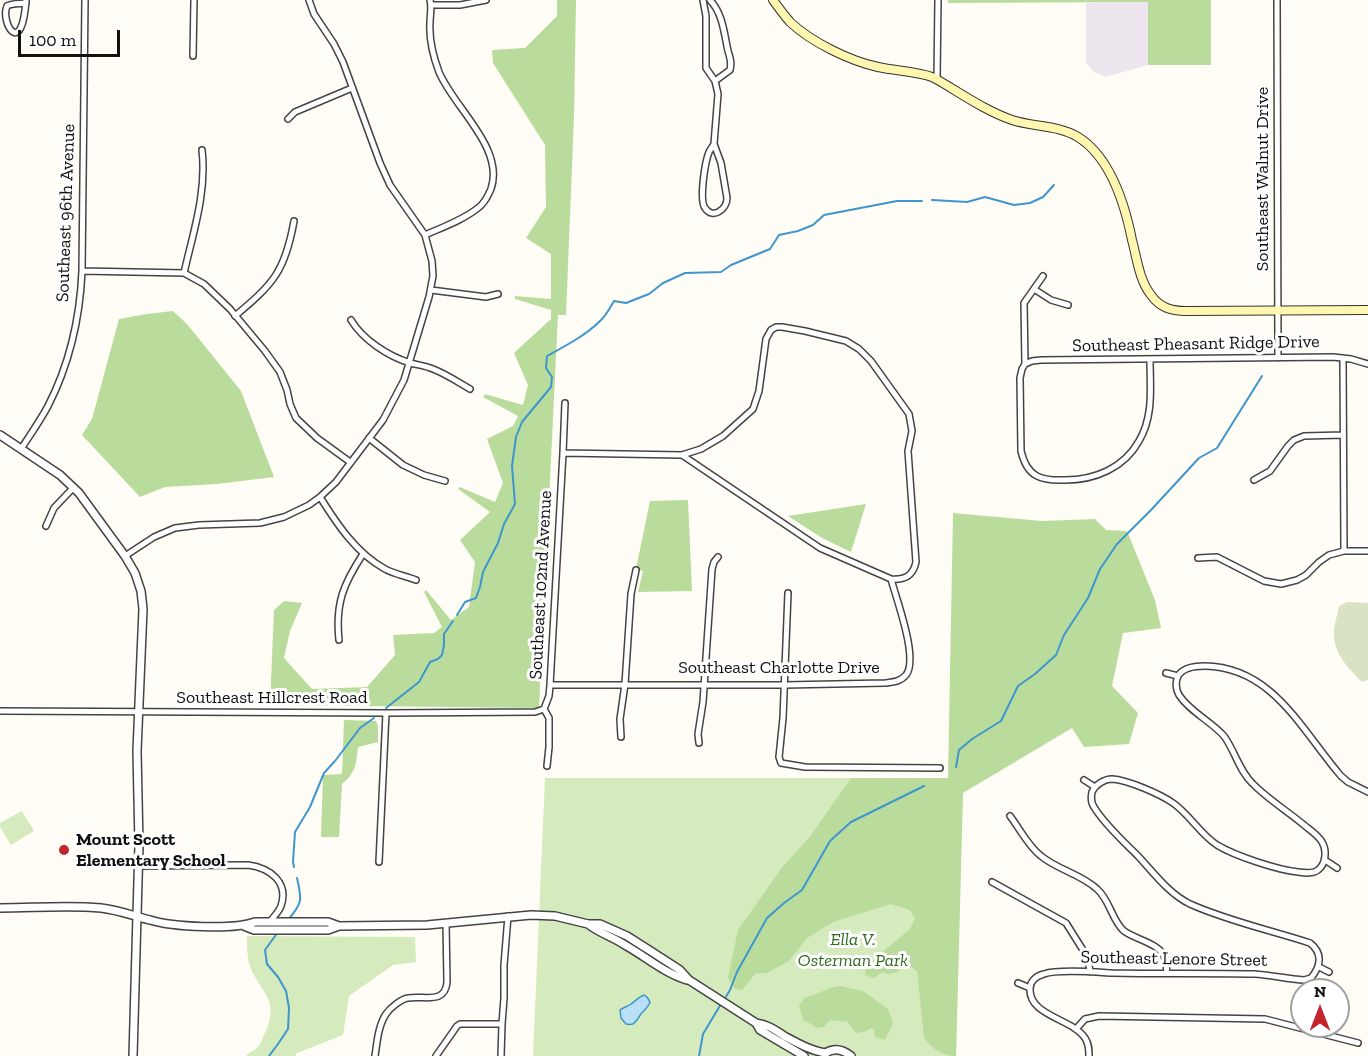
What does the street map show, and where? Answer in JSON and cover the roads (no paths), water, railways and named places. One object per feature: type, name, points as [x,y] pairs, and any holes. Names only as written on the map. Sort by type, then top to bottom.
[{"type":"main road","points":[[773,0],[798,29],[833,50],[867,64],[915,72],[937,80],[989,111],[1022,123],[1068,132],[1088,145],[1104,166],[1118,192],[1142,278],[1150,295],[1167,309],[1178,311],[1368,310]]},
{"type":"street","name":"Southeast 96th Avenue","points":[[21,449],[49,404],[57,385],[68,356],[79,309],[82,271],[85,0]]},
{"type":"street","points":[[193,56],[194,0]]},
{"type":"street","points":[[125,556],[154,537],[175,528],[269,522],[296,512],[320,497],[336,482],[383,420],[404,380],[431,290],[432,261],[425,235],[390,185],[343,62],[314,14],[309,0]]},
{"type":"street","points":[[425,235],[479,208],[489,194],[494,175],[487,146],[448,90],[439,70],[430,40],[431,3],[460,6],[486,0]]},
{"type":"street","points":[[703,0],[706,16],[706,68],[715,81],[718,94],[714,144],[721,163],[727,198],[725,208],[715,213],[705,208],[702,196],[709,151],[714,144]]},
{"type":"street","points":[[710,0],[724,27],[731,61],[730,70],[715,81]]},
{"type":"street","points":[[937,80],[938,0]]},
{"type":"street","name":"Southeast Walnut Drive","points":[[1277,0],[1278,358]]},
{"type":"street","points":[[26,2],[24,19],[19,28],[15,32],[6,32],[2,22],[5,8],[11,4],[26,2]]},
{"type":"street","points":[[288,119],[295,112],[352,88]]},
{"type":"street","points":[[184,273],[203,189],[202,150]]},
{"type":"street","points":[[235,316],[262,293],[281,269],[294,221]]},
{"type":"street","points":[[82,271],[184,273],[208,287],[265,351],[280,372],[296,418],[317,438],[350,462]]},
{"type":"street","points":[[1043,276],[1024,303],[1024,364],[1020,378],[1021,451],[1023,460],[1031,472],[1050,480],[1091,478],[1110,470],[1126,459],[1138,444],[1146,427],[1150,407],[1150,359]]},
{"type":"street","points":[[1034,289],[1051,300],[1068,305]]},
{"type":"street","points":[[431,290],[486,297],[498,294]]},
{"type":"street","points":[[351,320],[361,333],[378,347],[409,362],[434,369],[470,389]]},
{"type":"street","points":[[563,453],[682,454],[701,449],[738,423],[753,409],[759,391],[766,339],[771,330],[782,327],[846,341],[871,362],[906,408],[911,420],[912,431],[908,451],[915,567],[910,575],[902,579],[891,579],[820,548],[682,454]]},
{"type":"street","name":"Southeast Pheasant Ridge Drive","points":[[1024,364],[1041,360],[1278,358],[1343,358],[1368,364]]},
{"type":"street","points":[[1343,358],[1344,551]]},
{"type":"street","name":"Southeast 102nd Avenue","points":[[547,766],[549,718],[544,709],[550,685],[565,403]]},
{"type":"street","points":[[0,435],[74,487],[125,556],[138,580],[142,601],[137,751],[138,866],[133,1056]]},
{"type":"street","points":[[1254,480],[1270,471],[1294,440],[1304,436],[1343,435]]},
{"type":"street","points":[[369,438],[403,465],[424,476],[445,481]]},
{"type":"street","points":[[46,526],[54,508],[74,487]]},
{"type":"street","points":[[320,497],[338,525],[363,554],[386,569],[416,580]]},
{"type":"street","points":[[1198,558],[1217,557],[1264,581],[1281,584],[1306,575],[1329,555],[1344,551],[1368,551]]},
{"type":"street","points":[[339,640],[340,601],[349,577],[363,554]]},
{"type":"street","points":[[699,743],[712,569],[718,557]]},
{"type":"street","points":[[621,737],[620,719],[625,684],[630,594],[636,570]]},
{"type":"street","name":"Southeast Charlotte Drive","points":[[550,685],[785,685],[900,680],[910,668],[910,653],[891,579]]},
{"type":"street","points":[[788,592],[785,685],[779,757],[782,763],[805,767],[940,768]]},
{"type":"street","points":[[1084,780],[1095,787],[1104,781],[1113,779],[1153,792],[1179,808],[1215,844],[1248,858],[1294,872],[1306,873],[1318,870],[1325,860],[1325,848],[1318,837],[1250,781],[1230,745],[1218,729],[1197,713],[1176,690],[1178,676],[1187,668],[1214,666],[1242,673],[1261,682],[1281,701],[1341,776],[1368,792]]},
{"type":"street","points":[[1166,674],[1178,676]]},
{"type":"street","name":"Southeast Hillcrest Road","points":[[0,711],[386,713],[535,712],[544,709]]},
{"type":"street","points":[[379,862],[386,713]]},
{"type":"street","name":"Southeast Lenore Street","points":[[1030,988],[1033,981],[1041,974],[1051,972],[1257,975],[1304,980],[1311,978],[1319,967],[1319,953],[1310,943],[1187,903],[1172,892],[1093,806],[1091,800],[1095,787]]},
{"type":"street","points":[[1010,816],[1031,846],[1042,857],[1089,882],[1100,891],[1122,930],[1162,952],[1167,973]]},
{"type":"street","points":[[1325,860],[1337,868]]},
{"type":"street","points":[[138,866],[259,866],[276,877],[281,885],[282,900],[273,922]]},
{"type":"street","points":[[992,882],[1066,923],[1088,958],[1090,972]]},
{"type":"street","points":[[0,908],[98,908],[127,912],[150,920],[177,925],[244,926],[255,922],[328,922],[339,926],[410,926],[508,916],[544,915],[572,919],[588,924],[600,924],[627,936],[680,970],[689,980],[756,1023],[766,1024],[824,1054],[838,1049],[851,1056]]},
{"type":"street","points":[[501,1056],[508,916]]},
{"type":"street","points":[[375,1056],[385,1017],[398,1003],[410,997],[435,997],[445,991],[447,982],[446,923]]},
{"type":"street","points":[[244,926],[254,930],[328,930],[339,926]]},
{"type":"street","points":[[1319,967],[1329,972]]},
{"type":"street","points":[[1018,983],[1030,988],[1031,998],[1036,1005],[1076,1029],[1086,1040],[1089,1056]]},
{"type":"street","points":[[1076,1029],[1086,1019],[1099,1016],[1265,1019],[1358,1043]]},
{"type":"street","points":[[756,1023],[760,1030],[804,1056]]},
{"type":"street","points":[[436,1056],[460,1024],[502,1024]]},
{"type":"water","points":[[644,995],[650,1002],[648,1006],[635,1022],[626,1024],[621,1018],[620,1010]]},
{"type":"waterway","points":[[932,200],[967,202],[985,197],[1014,205],[1030,203],[1043,197],[1054,185]]},
{"type":"waterway","points":[[457,615],[465,602],[476,598],[483,572],[515,504],[512,466],[516,437],[522,422],[551,387],[552,377],[546,368],[547,356],[594,326],[604,317],[614,301],[626,303],[649,294],[663,283],[685,273],[721,272],[731,265],[770,249],[779,235],[813,225],[824,215],[897,201],[922,201]]},
{"type":"waterway","points":[[956,767],[959,750],[1001,721],[1018,686],[1056,655],[1064,635],[1088,598],[1100,569],[1117,544],[1199,458],[1217,448],[1262,376]]},
{"type":"waterway","points":[[386,708],[419,682],[430,662],[442,655],[444,634],[453,621]]},
{"type":"waterway","points":[[294,867],[295,832],[310,807],[324,773],[360,728],[374,718]]},
{"type":"waterway","points":[[724,1000],[767,918],[802,890],[830,841],[851,822],[924,786]]},
{"type":"waterway","points":[[287,921],[300,901],[297,878]]},
{"type":"waterway","points":[[269,1056],[288,1029],[289,1008],[286,991],[267,964],[265,950],[278,932]]},
{"type":"waterway","points":[[699,1056],[703,1034],[721,1004]]},
{"type":"place","name":"Mount Scott Elementary School","points":[[64,850]]},
{"type":"park label","name":"Ella V. Osterman Park","points":[[853,950]]}]
